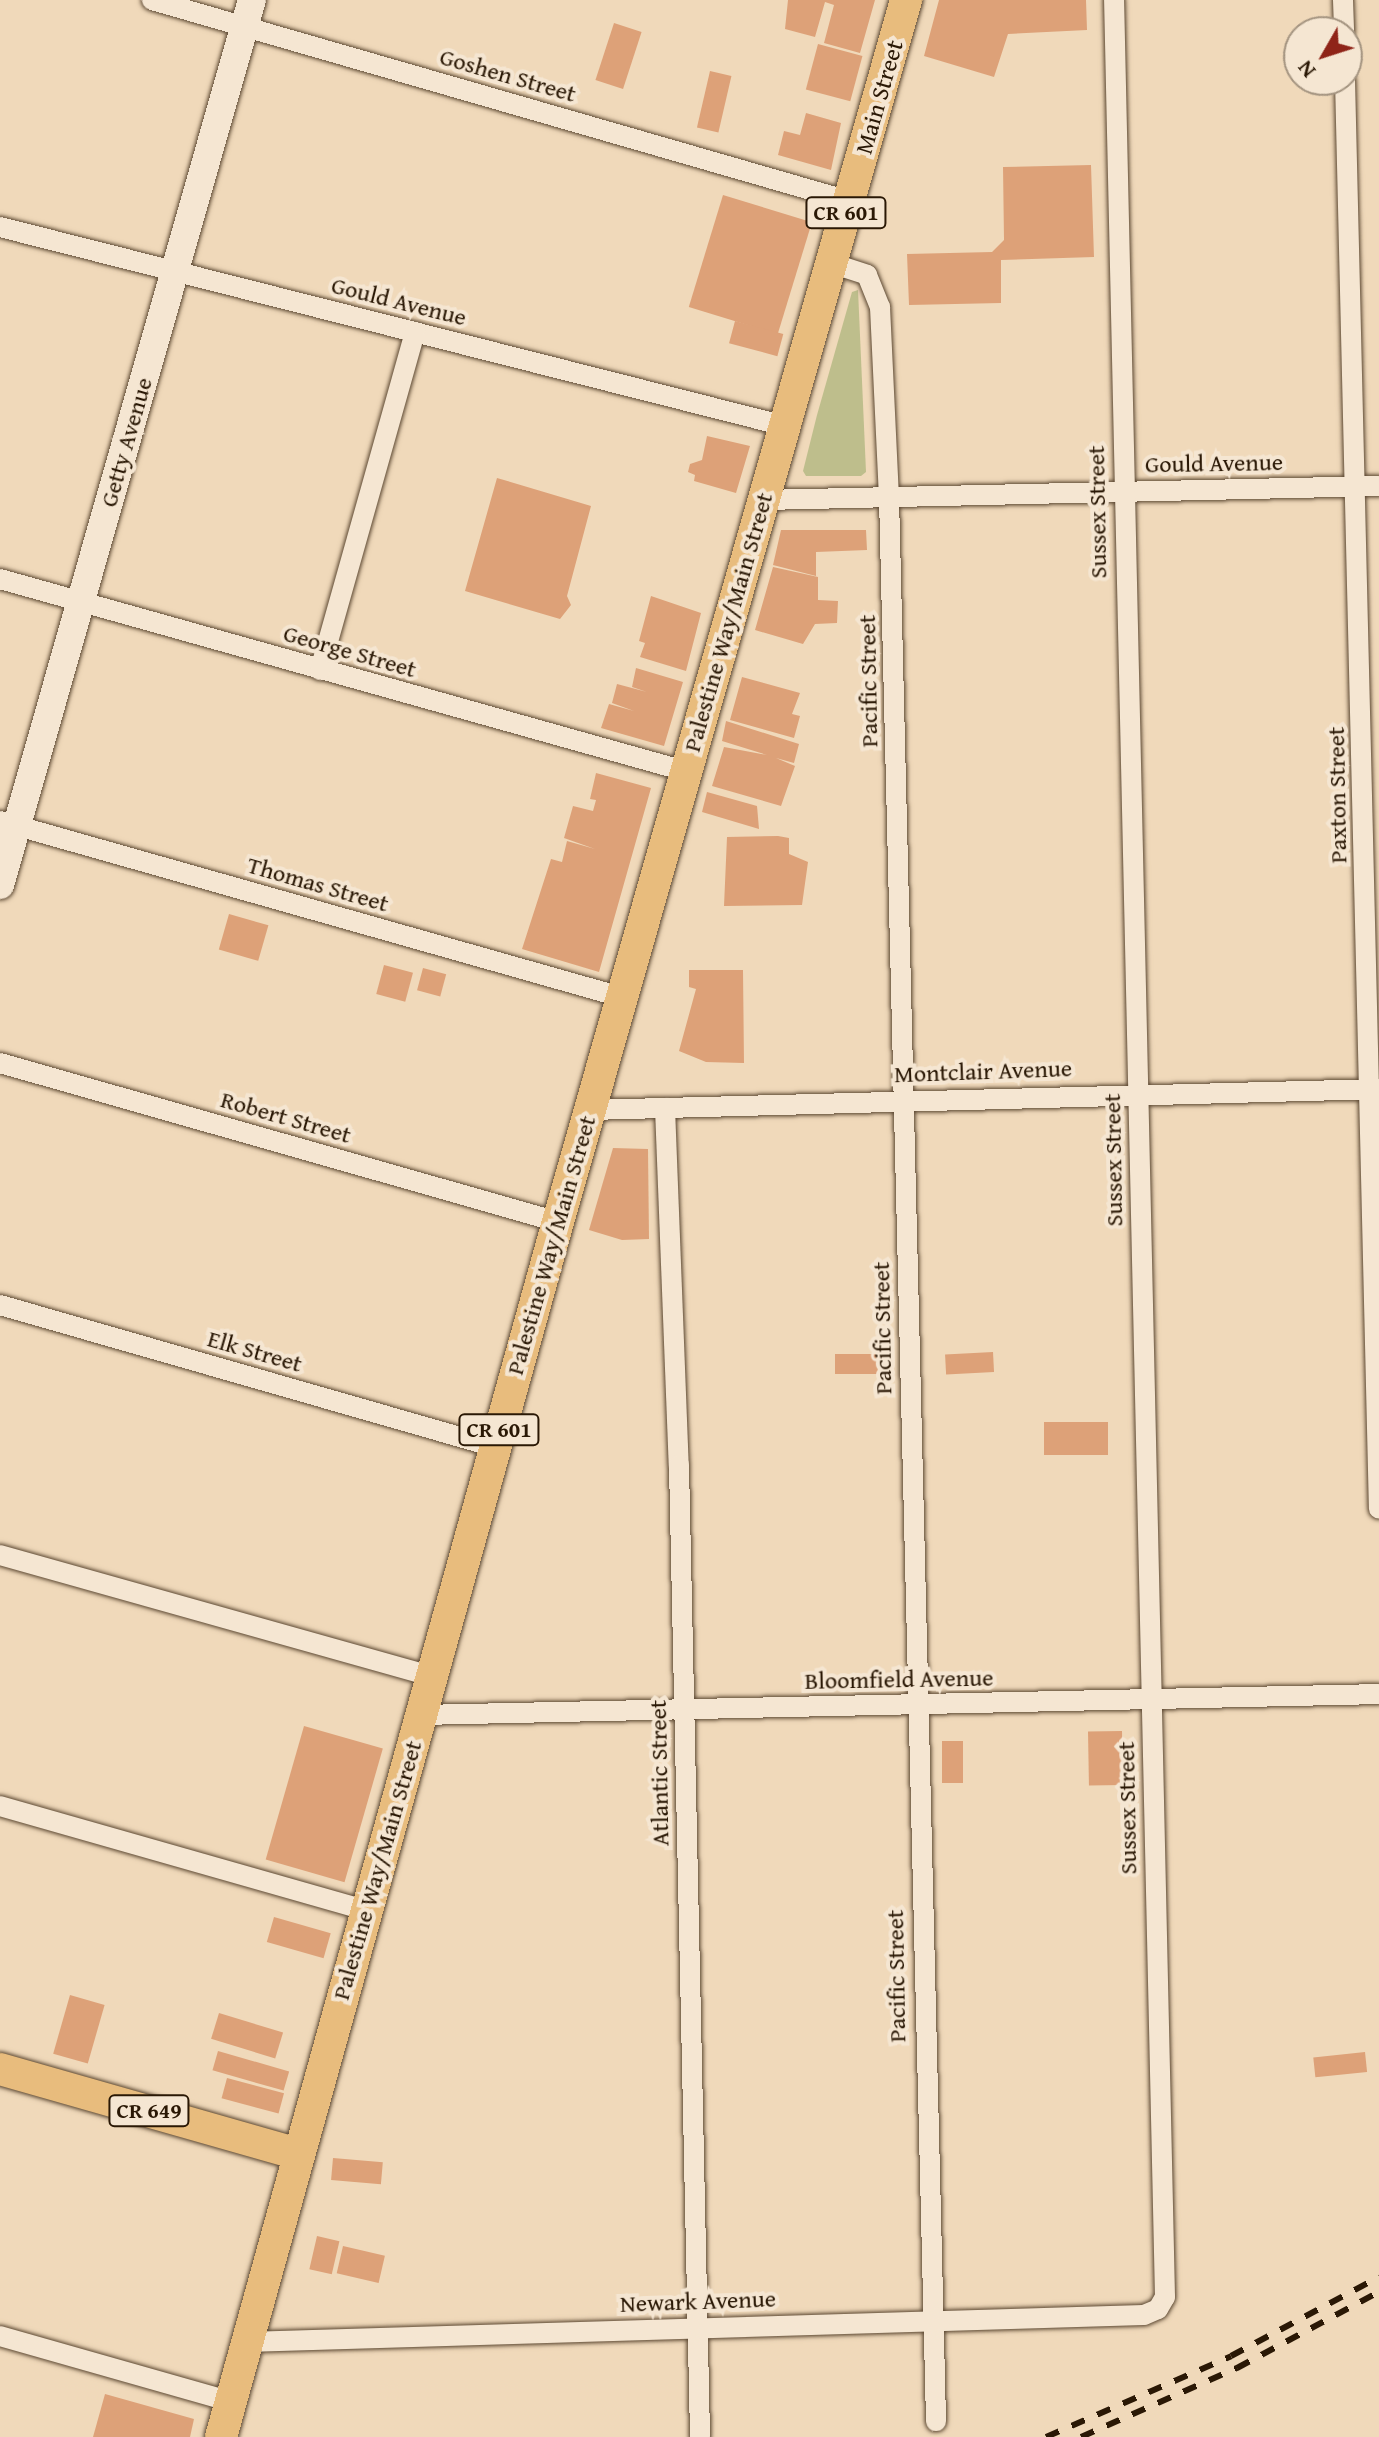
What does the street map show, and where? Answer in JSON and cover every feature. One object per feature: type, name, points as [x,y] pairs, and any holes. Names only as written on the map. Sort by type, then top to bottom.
[{"type":"main road","name":"Main Street","points":[[785,426],[906,0]]},
{"type":"main road","name":"Palestine Way/Main Street","points":[[221,2437],[589,1110],[785,426]]},
{"type":"main road","name":"CR 649","points":[[0,2069],[298,2154]]},
{"type":"street","name":"Goshen Street","points":[[152,0],[248,14],[849,201]]},
{"type":"street","name":"Sussex Street","points":[[1114,0],[1122,491],[1165,2297],[1152,2313]]},
{"type":"street","name":"Getty Avenue","points":[[0,885],[8,823],[80,602],[248,14]]},
{"type":"street","name":"Paxton Street","points":[[1345,96],[1375,1089],[1379,1509]]},
{"type":"street","name":"Gould Avenue","points":[[0,227],[785,426]]},
{"type":"street","name":"Pacific Street","points":[[831,263],[867,275],[880,307],[889,497],[930,2320],[936,2421]]},
{"type":"street","points":[[320,670],[415,332]]},
{"type":"street","name":"Gould Avenue","points":[[763,500],[1379,486]]},
{"type":"street","name":"George Street","points":[[0,579],[685,771]]},
{"type":"street","name":"Thomas Street","points":[[8,823],[621,997]]},
{"type":"street","name":"Robert Street","points":[[0,1063],[558,1222]]},
{"type":"street","name":"Montclair Avenue","points":[[589,1110],[1375,1089]]},
{"type":"street","name":"Atlantic Street","points":[[665,1108],[684,1709],[700,2437]]},
{"type":"street","name":"Elk Street","points":[[0,1305],[495,1447]]},
{"type":"street","points":[[0,1555],[431,1676]]},
{"type":"street","name":"Bloomfield Avenue","points":[[420,1715],[1379,1694]]},
{"type":"street","points":[[0,1806],[366,1910]]},
{"type":"street","name":"Newark Avenue","points":[[246,2342],[1152,2313]]},
{"type":"street","points":[[0,2336],[231,2402]]},
{"type":"green space","points":[[858,290],[866,472],[861,476],[806,476],[803,471],[817,415],[852,292]]},
{"type":"building","points":[[788,0],[875,0],[860,53],[824,43],[834,5],[825,2],[815,37],[785,29]]},
{"type":"building","points":[[939,0],[1086,0],[1087,30],[1008,34],[994,77],[924,56]]},
{"type":"building","points":[[614,23],[642,32],[623,89],[595,80]]},
{"type":"building","points":[[818,44],[862,56],[850,101],[806,89]]},
{"type":"building","points":[[710,71],[731,76],[718,132],[697,128]]},
{"type":"building","points":[[806,113],[841,123],[831,170],[778,155],[784,131],[800,135]]},
{"type":"building","points":[[1091,165],[1094,257],[1001,260],[1001,303],[909,305],[907,254],[992,252],[1004,240],[1003,167]]},
{"type":"building","points":[[723,195],[812,222],[778,334],[689,307]]},
{"type":"building","points":[[735,321],[783,334],[777,356],[729,343]]},
{"type":"building","points":[[707,436],[750,446],[736,493],[694,481],[695,475],[688,472],[690,464],[702,460]]},
{"type":"building","points":[[497,478],[591,506],[567,596],[571,605],[560,619],[465,591]]},
{"type":"building","points":[[781,530],[866,530],[867,550],[816,552],[816,576],[773,565]]},
{"type":"building","points":[[773,567],[818,577],[818,600],[838,601],[837,623],[815,624],[803,644],[755,630]]},
{"type":"building","points":[[651,596],[701,613],[686,671],[640,657],[645,643],[639,641]]},
{"type":"building","points":[[636,668],[683,682],[664,746],[601,728],[609,704],[634,711],[612,703],[617,684],[647,692],[632,687]]},
{"type":"building","points":[[742,677],[800,693],[792,714],[800,716],[794,738],[730,720]]},
{"type":"building","points":[[726,721],[799,744],[794,763],[776,758],[795,766],[781,806],[712,786],[724,747],[767,755],[722,741]]},
{"type":"building","points":[[596,773],[651,788],[599,972],[522,949],[551,859],[562,862],[567,841],[595,849],[564,838],[573,806],[593,811],[596,800],[590,799]]},
{"type":"building","points":[[707,792],[757,806],[759,829],[702,812]]},
{"type":"building","points":[[727,837],[789,838],[789,854],[808,862],[802,905],[724,906]]},
{"type":"building","points":[[229,914],[268,925],[258,961],[219,950]]},
{"type":"building","points":[[384,965],[413,973],[405,1002],[376,994]]},
{"type":"building","points":[[423,968],[446,974],[440,996],[417,990]]},
{"type":"building","points":[[689,970],[743,970],[744,1063],[706,1062],[679,1051],[696,989],[689,987]]},
{"type":"building","points":[[613,1148],[648,1149],[649,1239],[622,1240],[589,1230]]},
{"type":"building","points":[[993,1352],[994,1372],[946,1374],[945,1355]]},
{"type":"building","points":[[835,1354],[887,1354],[887,1374],[835,1374]]},
{"type":"building","points":[[1044,1422],[1108,1422],[1108,1455],[1044,1455]]},
{"type":"building","points":[[304,1726],[383,1749],[345,1882],[266,1860]]},
{"type":"building","points":[[1122,1731],[1123,1785],[1089,1786],[1088,1732]]},
{"type":"building","points":[[942,1741],[963,1741],[963,1783],[942,1783]]},
{"type":"building","points":[[274,1917],[331,1933],[324,1958],[267,1942]]},
{"type":"building","points":[[70,1995],[105,2005],[88,2064],[53,2054]]},
{"type":"building","points":[[219,2013],[283,2033],[275,2058],[211,2039]]},
{"type":"building","points":[[218,2051],[289,2071],[284,2091],[212,2070]]},
{"type":"building","points":[[1365,2052],[1367,2072],[1315,2077],[1313,2057]]},
{"type":"building","points":[[227,2078],[284,2093],[279,2114],[222,2098]]},
{"type":"building","points":[[333,2158],[383,2162],[381,2184],[331,2180]]},
{"type":"building","points":[[317,2236],[339,2241],[332,2274],[309,2269]]},
{"type":"building","points":[[343,2246],[385,2256],[379,2283],[337,2273]]},
{"type":"building","points":[[105,2394],[194,2419],[190,2437],[93,2437]]},
{"type":"railway","points":[[1046,2437],[1231,2356],[1379,2277]]},
{"type":"railway","points":[[1081,2437],[1237,2368],[1379,2292]]}]
